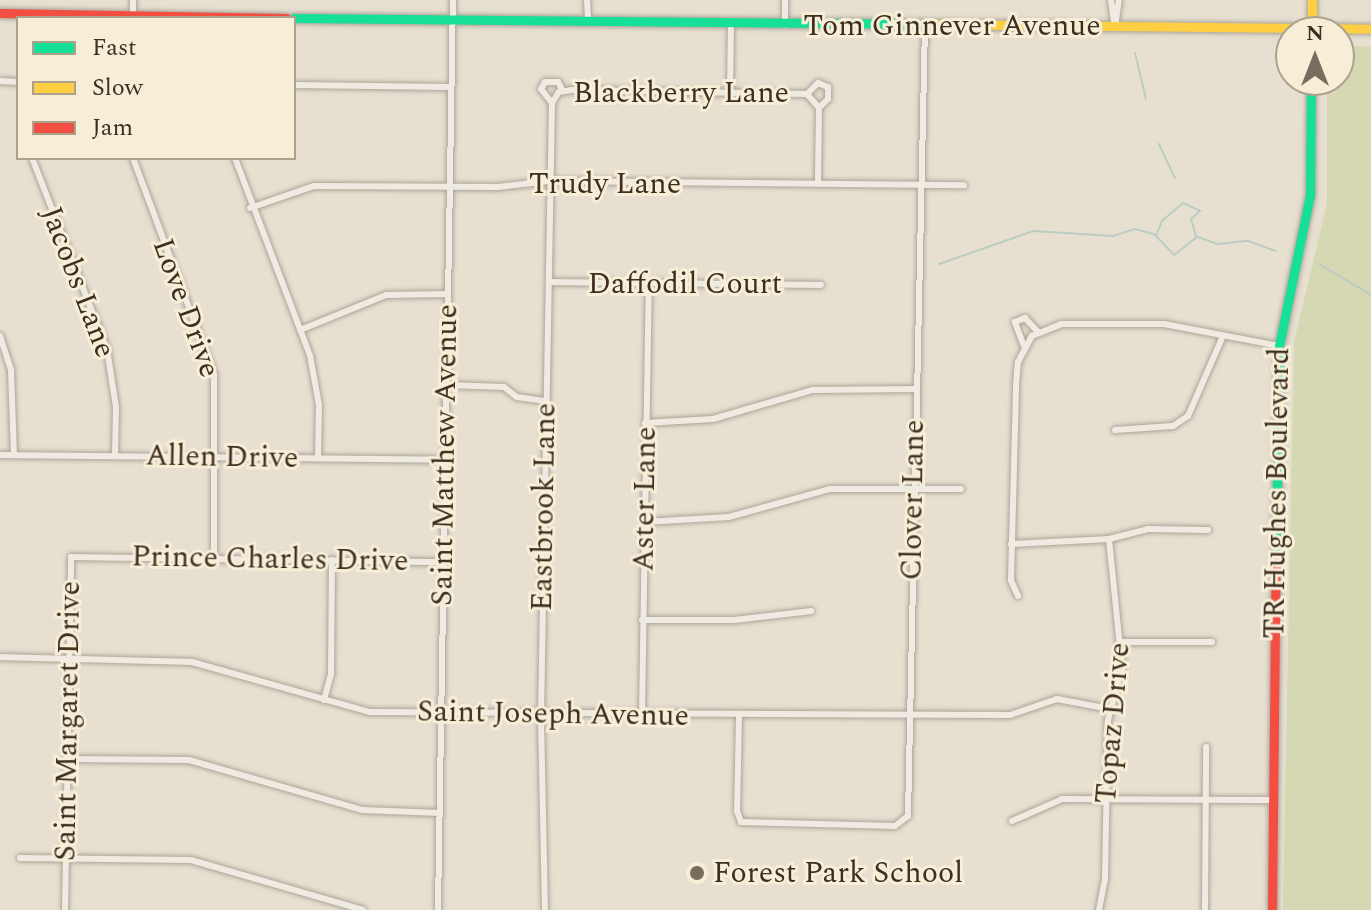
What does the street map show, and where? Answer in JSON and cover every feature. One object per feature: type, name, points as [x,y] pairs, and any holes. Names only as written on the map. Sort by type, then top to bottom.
[{"type":"main road","points":[[0,13],[100,16]]},
{"type":"main road","name":"Tom Ginnever Avenue","points":[[296,18],[1275,29]]},
{"type":"main road","name":"TR Hughes Boulevard","points":[[1272,910],[1279,346],[1310,195],[1311,96]]},
{"type":"street","name":"Saint Matthew Avenue","points":[[438,910],[449,87],[453,0]]},
{"type":"street","points":[[587,0],[588,22]]},
{"type":"street","points":[[785,0],[785,25]]},
{"type":"street","points":[[1111,0],[1115,27]]},
{"type":"street","points":[[1115,27],[1119,0]]},
{"type":"street","points":[[730,92],[731,24]]},
{"type":"street","name":"Clover Lane","points":[[739,717],[737,811],[741,822],[753,825],[903,823],[909,809],[912,489],[925,26]]},
{"type":"street","name":"Eastbrook Lane","points":[[545,910],[541,715],[545,401],[552,103],[559,93],[558,82],[545,82],[541,89],[552,103]]},
{"type":"street","name":"Blackberry Lane","points":[[559,93],[810,95],[818,83],[828,87],[828,99],[819,108]]},
{"type":"street","points":[[296,85],[449,87]]},
{"type":"street","points":[[810,95],[819,108],[818,184]]},
{"type":"street","name":"Jacobs Lane","points":[[33,160],[107,349],[116,407],[115,456]]},
{"type":"street","name":"Love Drive","points":[[134,160],[208,349],[217,404],[214,559]]},
{"type":"street","points":[[236,160],[250,208],[300,330],[316,379],[318,458]]},
{"type":"street","name":"Trudy Lane","points":[[250,208],[314,186],[449,187],[549,181],[964,185]]},
{"type":"street","name":"Daffodil Court","points":[[549,282],[821,285]]},
{"type":"street","name":"Aster Lane","points":[[642,715],[649,284]]},
{"type":"street","points":[[300,330],[386,295],[447,294]]},
{"type":"street","points":[[1018,596],[1011,580],[1011,544],[1016,384],[1024,346],[1015,322],[1025,318],[1038,332]]},
{"type":"street","points":[[1024,346],[1038,332],[1061,324],[1164,324],[1222,338],[1279,346]]},
{"type":"street","points":[[0,336],[11,370],[14,455]]},
{"type":"street","points":[[1115,430],[1173,426],[1188,416],[1222,338]]},
{"type":"street","points":[[447,385],[504,387],[517,397],[545,401]]},
{"type":"street","points":[[645,423],[713,419],[813,390],[915,389]]},
{"type":"street","name":"Allen Drive","points":[[0,455],[444,460]]},
{"type":"street","points":[[645,522],[729,517],[830,489],[961,489]]},
{"type":"street","points":[[1011,544],[1109,539],[1148,529],[1208,530]]},
{"type":"street","name":"Topaz Drive","points":[[1099,910],[1105,879],[1110,709],[1122,668],[1123,642],[1109,539]]},
{"type":"street","name":"Prince Charles Drive","points":[[97,556],[444,562]]},
{"type":"street","name":"Saint Margaret Drive","points":[[65,910],[71,557],[97,556]]},
{"type":"street","points":[[324,700],[331,674],[332,560]]},
{"type":"street","points":[[642,620],[734,620],[811,611]]},
{"type":"street","points":[[1123,642],[1212,642]]},
{"type":"street","name":"Saint Joseph Avenue","points":[[0,657],[192,662],[370,712],[739,717],[1010,715],[1057,699],[1110,709]]},
{"type":"street","points":[[1205,910],[1206,747]]},
{"type":"street","points":[[68,759],[189,760],[362,810],[440,813]]},
{"type":"street","points":[[1012,821],[1062,799],[1274,800]]},
{"type":"street","points":[[20,858],[191,860],[363,910]]},
{"type":"green space","points":[[1355,46],[1371,47],[1371,910],[1283,910],[1294,342],[1327,203],[1327,96],[1355,96]]},
{"type":"waterway","points":[[1135,53],[1146,99]]},
{"type":"waterway","points":[[1159,144],[1175,179]]},
{"type":"waterway","points":[[1156,236],[1162,221],[1183,203],[1200,211],[1191,219],[1196,236]]},
{"type":"waterway","points":[[939,264],[1033,231],[1113,236],[1135,229],[1154,234],[1174,255],[1197,237]]},
{"type":"waterway","points":[[1198,237],[1217,244],[1248,241],[1275,251]]},
{"type":"waterway","points":[[1319,264],[1371,295]]},
{"type":"traffic: fast","points":[[296,18],[929,24]]},
{"type":"traffic: fast","points":[[1276,555],[1279,346],[1310,195],[1311,96]]},
{"type":"traffic: slow","points":[[1312,0],[1312,16]]},
{"type":"traffic: slow","points":[[929,24],[1371,29]]},
{"type":"traffic: jam","points":[[0,13],[172,16]]},
{"type":"traffic: jam","points":[[1272,910],[1276,555]]},
{"type":"place","name":"Forest Park School","points":[[697,873]]}]
